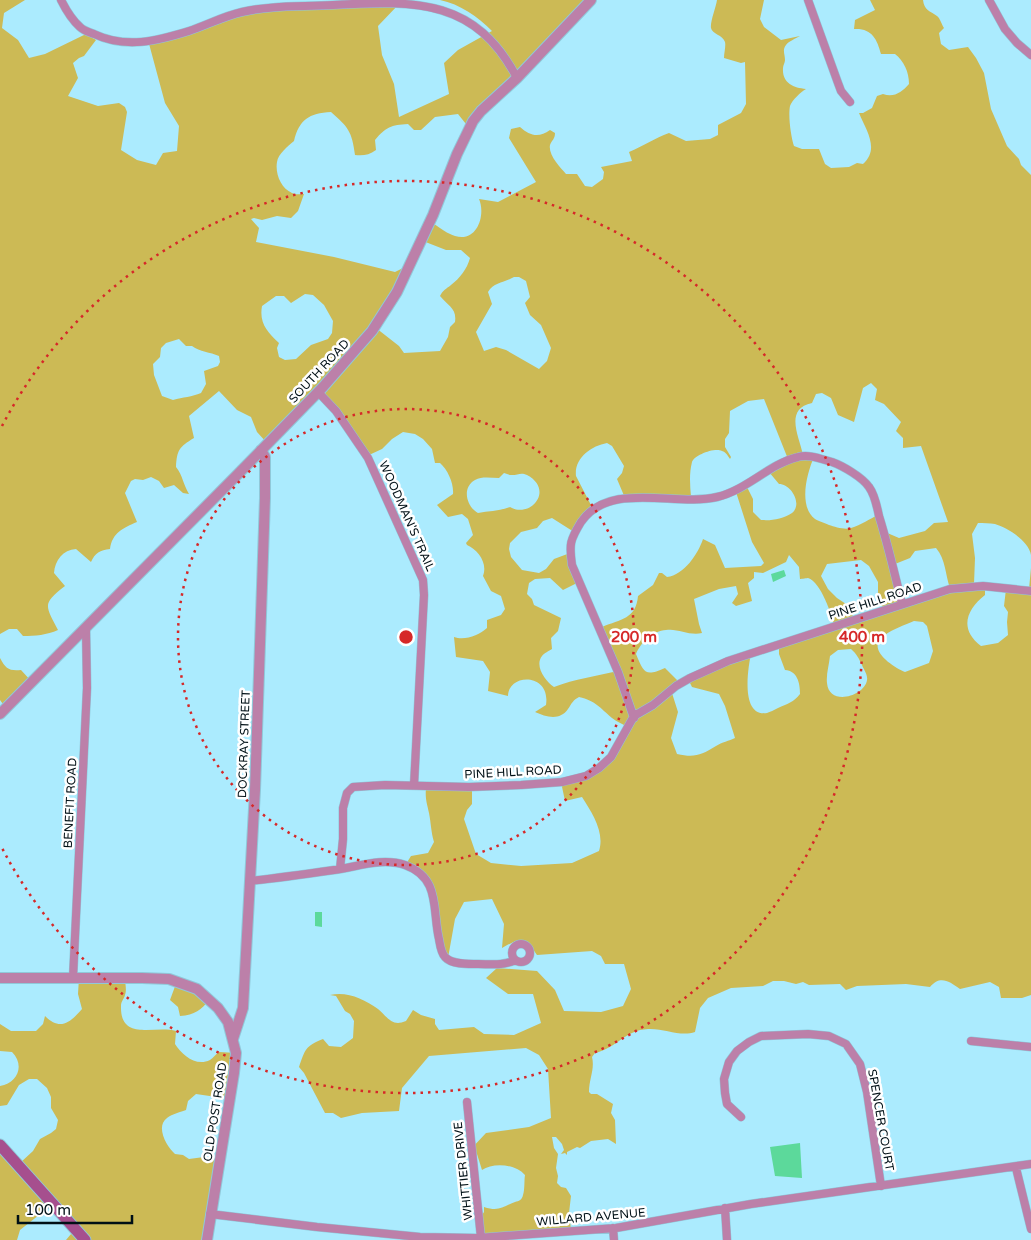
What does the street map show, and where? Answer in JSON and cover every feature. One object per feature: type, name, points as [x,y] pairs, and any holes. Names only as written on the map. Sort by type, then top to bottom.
[{"type":"main road","points":[[0,1145],[85,1240]]},
{"type":"street","points":[[61,0],[70,16],[82,29],[102,38],[127,43],[150,42],[190,31],[243,12],[374,1],[431,2],[449,5],[481,24],[494,36],[509,59],[517,78]]},
{"type":"street","name":"SOUTH ROAD","points":[[0,714],[318,392],[372,331],[397,292],[433,215],[457,154],[473,121],[591,0]]},
{"type":"street","points":[[808,0],[838,83],[850,102]]},
{"type":"street","points":[[989,0],[1005,29],[1017,43],[1031,54]]},
{"type":"street","name":"WOODMAN'S TRAIL","points":[[318,392],[336,412],[368,458],[423,580],[424,595],[414,786]]},
{"type":"street","name":"DOCKRAY STREET","points":[[233,1039],[244,1008],[264,552],[265,456],[261,450]]},
{"type":"street","points":[[634,718],[618,672],[572,565],[569,546],[583,520],[592,509],[605,502],[613,499],[628,498],[714,498],[740,488],[783,463],[800,456],[818,458],[835,464],[861,479],[869,487],[882,526],[902,604]]},
{"type":"street","name":"PINE HILL ROAD","points":[[340,869],[343,839],[343,808],[347,793],[353,787],[522,785],[562,782],[586,776],[611,757],[634,718],[676,686],[708,669],[950,589],[983,586],[1031,591]]},
{"type":"street","name":"BENEFIT ROAD","points":[[73,978],[87,688],[86,629]]},
{"type":"street","points":[[250,881],[340,869],[374,862],[393,862],[407,866],[424,877],[432,890],[437,932],[445,958],[452,962],[470,964],[509,964],[515,960]]},
{"type":"street","name":"OLD POST ROAD","points":[[0,978],[169,979],[191,986],[208,997],[218,1008],[228,1022],[236,1053],[207,1240]]},
{"type":"street","name":"SPENCER COURT","points":[[741,1117],[727,1104],[724,1093],[724,1079],[729,1062],[737,1051],[749,1042],[761,1036],[808,1034],[829,1036],[846,1044],[860,1064],[867,1092],[881,1186]]},
{"type":"street","points":[[971,1041],[1031,1047]]},
{"type":"street","name":"WHITTIER DRIVE","points":[[467,1102],[481,1238]]},
{"type":"street","name":"WILLARD AVENUE","points":[[210,1214],[420,1237],[481,1238],[644,1224],[725,1208],[1016,1168],[1031,1164]]},
{"type":"street","points":[[1016,1168],[1031,1229]]},
{"type":"street","points":[[725,1208],[727,1240]]},
{"type":"street","points":[[613,1228],[614,1240]]},
{"type":"shaded area","points":[[0,0],[25,0],[4,13],[2,28],[18,40],[29,58],[45,54],[86,34],[96,40],[84,56],[73,63],[78,78],[68,96],[98,106],[119,103],[125,107],[127,112],[121,150],[137,160],[156,165],[163,153],[177,151],[179,126],[165,103],[148,40],[257,6],[399,4],[378,26],[382,55],[394,84],[399,117],[449,94],[444,63],[458,50],[492,31],[468,12],[440,0],[591,0],[470,129],[458,114],[435,117],[421,130],[414,130],[408,124],[397,125],[386,129],[375,140],[376,150],[366,155],[355,155],[351,135],[342,122],[331,112],[323,113],[306,119],[299,128],[294,141],[279,156],[277,171],[282,184],[293,194],[304,194],[298,211],[291,218],[277,216],[262,220],[251,219],[259,228],[256,242],[334,257],[395,272],[411,264],[376,328],[399,346],[404,353],[440,351],[448,337],[450,327],[455,322],[455,313],[440,296],[460,276],[470,258],[461,250],[446,250],[423,241],[434,224],[455,236],[463,237],[469,235],[474,232],[480,220],[481,205],[479,199],[498,202],[536,182],[509,138],[511,129],[520,127],[535,135],[550,130],[555,133],[550,149],[555,161],[566,174],[577,174],[585,186],[592,187],[603,179],[604,172],[601,167],[632,161],[629,152],[669,133],[686,141],[710,139],[718,135],[718,125],[741,113],[746,104],[745,62],[741,63],[724,58],[725,42],[711,28],[717,0],[764,0],[760,19],[764,27],[781,40],[800,36],[790,41],[784,50],[783,73],[786,81],[793,86],[806,89],[797,96],[789,110],[793,142],[794,146],[802,149],[819,149],[825,164],[831,168],[849,167],[857,163],[863,164],[871,152],[871,146],[868,133],[859,113],[872,108],[877,96],[898,94],[909,84],[905,67],[895,54],[881,54],[873,36],[865,30],[854,29],[855,20],[875,10],[870,0],[923,0],[926,8],[938,17],[944,28],[939,33],[941,44],[949,50],[968,47],[976,58],[984,73],[991,109],[1007,146],[1031,175],[1031,555],[1022,540],[1012,532],[995,524],[978,523],[972,534],[975,558],[974,584],[985,586],[985,595],[973,607],[968,620],[968,626],[974,640],[981,646],[998,643],[1008,635],[1008,612],[1004,606],[1006,589],[1029,589],[1031,568],[1031,995],[1022,998],[1001,998],[999,987],[990,982],[960,989],[945,980],[941,980],[930,987],[906,984],[857,986],[846,990],[840,984],[809,985],[803,982],[796,984],[773,981],[763,986],[731,988],[708,998],[700,1008],[695,1032],[684,1034],[654,1029],[640,1030],[633,1032],[603,1051],[595,1053],[592,1057],[593,1066],[589,1092],[597,1094],[613,1104],[611,1113],[615,1120],[616,1144],[608,1139],[591,1141],[580,1148],[577,1147],[567,1152],[567,1155],[565,1153],[561,1154],[564,1150],[562,1144],[556,1137],[552,1137],[554,1148],[558,1154],[556,1168],[557,1183],[561,1187],[566,1188],[571,1196],[569,1213],[571,1230],[483,1237],[481,1217],[484,1207],[497,1209],[520,1200],[524,1193],[525,1175],[516,1168],[504,1165],[487,1167],[482,1170],[477,1154],[470,1150],[486,1133],[529,1127],[551,1118],[548,1069],[539,1055],[526,1048],[429,1056],[402,1088],[399,1111],[362,1113],[341,1118],[333,1113],[325,1113],[299,1067],[304,1053],[312,1044],[323,1039],[329,1046],[341,1047],[353,1038],[354,1021],[336,996],[330,995],[343,994],[361,999],[378,1009],[395,1023],[406,1021],[413,1010],[421,1015],[435,1019],[435,1024],[439,1030],[474,1027],[484,1034],[514,1035],[541,1023],[533,994],[508,994],[486,978],[497,968],[537,971],[555,990],[564,1011],[601,1012],[623,1006],[631,989],[624,964],[605,964],[601,956],[592,951],[537,955],[526,942],[522,941],[514,942],[502,948],[504,924],[492,899],[464,902],[455,919],[448,958],[442,949],[434,890],[406,864],[411,856],[428,853],[434,842],[426,801],[426,788],[472,786],[472,804],[467,810],[464,819],[476,854],[491,863],[521,866],[572,863],[599,851],[599,830],[593,816],[582,797],[565,801],[561,782],[597,769],[629,728],[593,703],[579,697],[565,713],[557,717],[539,714],[535,712],[546,705],[546,694],[542,686],[529,680],[521,680],[510,688],[508,696],[488,691],[490,672],[483,661],[456,657],[454,637],[467,638],[480,633],[487,628],[487,620],[501,615],[505,609],[501,596],[491,591],[483,576],[484,566],[481,558],[466,543],[473,535],[468,519],[462,514],[448,517],[437,505],[453,494],[453,490],[446,469],[440,463],[435,463],[432,449],[423,439],[415,434],[403,432],[382,449],[369,455],[320,392],[267,443],[257,432],[251,417],[237,410],[219,391],[189,416],[194,438],[185,444],[178,453],[176,467],[189,494],[183,493],[174,485],[164,488],[159,481],[151,477],[131,481],[125,493],[137,522],[119,532],[113,539],[110,549],[98,552],[91,562],[76,549],[67,551],[60,556],[56,564],[54,573],[65,586],[49,601],[48,610],[58,630],[41,635],[23,636],[17,629],[9,629],[0,634]],"holes":[[[514,277],[519,277],[526,281],[530,297],[525,303],[530,315],[541,325],[551,348],[547,361],[539,369],[506,350],[496,347],[484,351],[476,332],[492,304],[488,292],[499,283]],[[305,294],[313,295],[324,305],[333,321],[332,333],[328,339],[311,345],[296,359],[285,360],[279,357],[277,348],[279,343],[265,327],[261,312],[262,306],[276,296],[284,296],[291,303]],[[179,339],[186,346],[192,346],[198,350],[219,356],[220,362],[218,366],[204,371],[206,384],[201,393],[173,400],[162,396],[154,375],[153,364],[160,357],[161,348],[166,343]],[[871,383],[877,389],[875,400],[884,404],[901,422],[896,431],[903,438],[903,448],[921,446],[948,522],[934,523],[925,531],[899,538],[885,532],[879,514],[849,529],[834,527],[815,519],[810,513],[805,498],[807,480],[814,457],[803,455],[797,432],[796,417],[798,411],[803,406],[812,403],[816,394],[822,393],[831,398],[838,415],[854,422],[863,388]],[[764,399],[788,459],[769,472],[779,484],[788,487],[794,495],[796,505],[792,513],[777,519],[761,520],[753,512],[753,499],[746,485],[736,492],[752,542],[764,563],[761,566],[725,568],[715,545],[703,539],[698,551],[685,568],[667,577],[659,573],[653,585],[638,596],[637,604],[631,614],[602,627],[618,671],[554,687],[545,678],[539,664],[543,655],[552,649],[551,638],[558,631],[561,618],[534,605],[532,599],[527,594],[529,583],[535,579],[550,578],[563,590],[579,582],[570,553],[554,559],[546,569],[539,573],[522,570],[511,557],[510,543],[521,532],[537,528],[543,521],[552,518],[574,532],[593,509],[576,476],[576,470],[581,458],[595,447],[607,443],[612,446],[624,466],[622,473],[617,479],[625,498],[691,497],[690,475],[692,462],[701,454],[715,450],[727,454],[730,459],[731,457],[725,447],[725,439],[729,433],[730,411],[748,401]],[[504,473],[527,475],[535,481],[539,488],[539,495],[532,506],[525,509],[518,510],[510,507],[478,513],[471,506],[467,492],[471,483],[484,478],[499,478]],[[936,548],[944,562],[950,588],[903,603],[895,564],[910,558],[915,551]],[[789,555],[799,567],[800,579],[808,578],[813,581],[821,592],[834,626],[779,645],[779,654],[785,670],[792,672],[797,678],[800,694],[790,702],[768,713],[758,712],[749,700],[748,670],[751,654],[688,679],[692,687],[719,694],[725,706],[735,738],[698,755],[677,754],[671,738],[678,712],[671,690],[680,683],[665,668],[649,673],[646,672],[636,654],[641,645],[657,632],[675,630],[693,634],[702,633],[694,599],[719,589],[736,586],[738,594],[732,603],[736,606],[752,601],[748,583],[754,578],[754,572],[763,573],[786,562]],[[861,560],[869,566],[878,582],[878,594],[883,610],[855,620],[846,604],[828,589],[821,576],[827,564]],[[914,621],[923,622],[927,626],[933,651],[929,663],[905,672],[888,662],[879,651],[878,646],[879,640],[892,631]],[[851,649],[858,657],[867,680],[865,686],[860,691],[840,697],[834,695],[829,690],[827,673],[830,656],[838,650]]]},
{"type":"shaded area","points":[[784,570],[786,576],[773,582],[771,574]]},
{"type":"shaded area","points":[[0,658],[8,668],[21,670],[32,682],[5,707],[0,700]]},
{"type":"shaded area","points":[[315,912],[322,912],[322,927],[315,926]]},
{"type":"shaded area","points":[[79,978],[125,979],[126,993],[121,1006],[122,1017],[126,1024],[140,1030],[176,1031],[175,1044],[190,1059],[205,1062],[219,1052],[237,1053],[230,1099],[196,1094],[188,1101],[186,1110],[167,1118],[162,1126],[166,1142],[175,1154],[183,1155],[189,1159],[204,1157],[221,1159],[207,1240],[66,1240],[76,1228],[53,1204],[20,1230],[17,1240],[0,1240],[0,1143],[20,1163],[33,1151],[40,1139],[56,1129],[58,1120],[51,1108],[51,1097],[47,1088],[37,1079],[29,1079],[19,1085],[7,1105],[0,1106],[0,1086],[11,1081],[18,1073],[19,1068],[16,1057],[12,1052],[0,1051],[0,1024],[11,1031],[36,1031],[43,1024],[45,1016],[55,1023],[60,1024],[69,1021],[82,1009],[78,994]]},
{"type":"shaded area","points":[[177,981],[210,999],[197,1011],[180,1016],[178,1007],[170,1000]]},
{"type":"shaded area","points":[[800,1143],[802,1178],[775,1176],[770,1147]]}]
